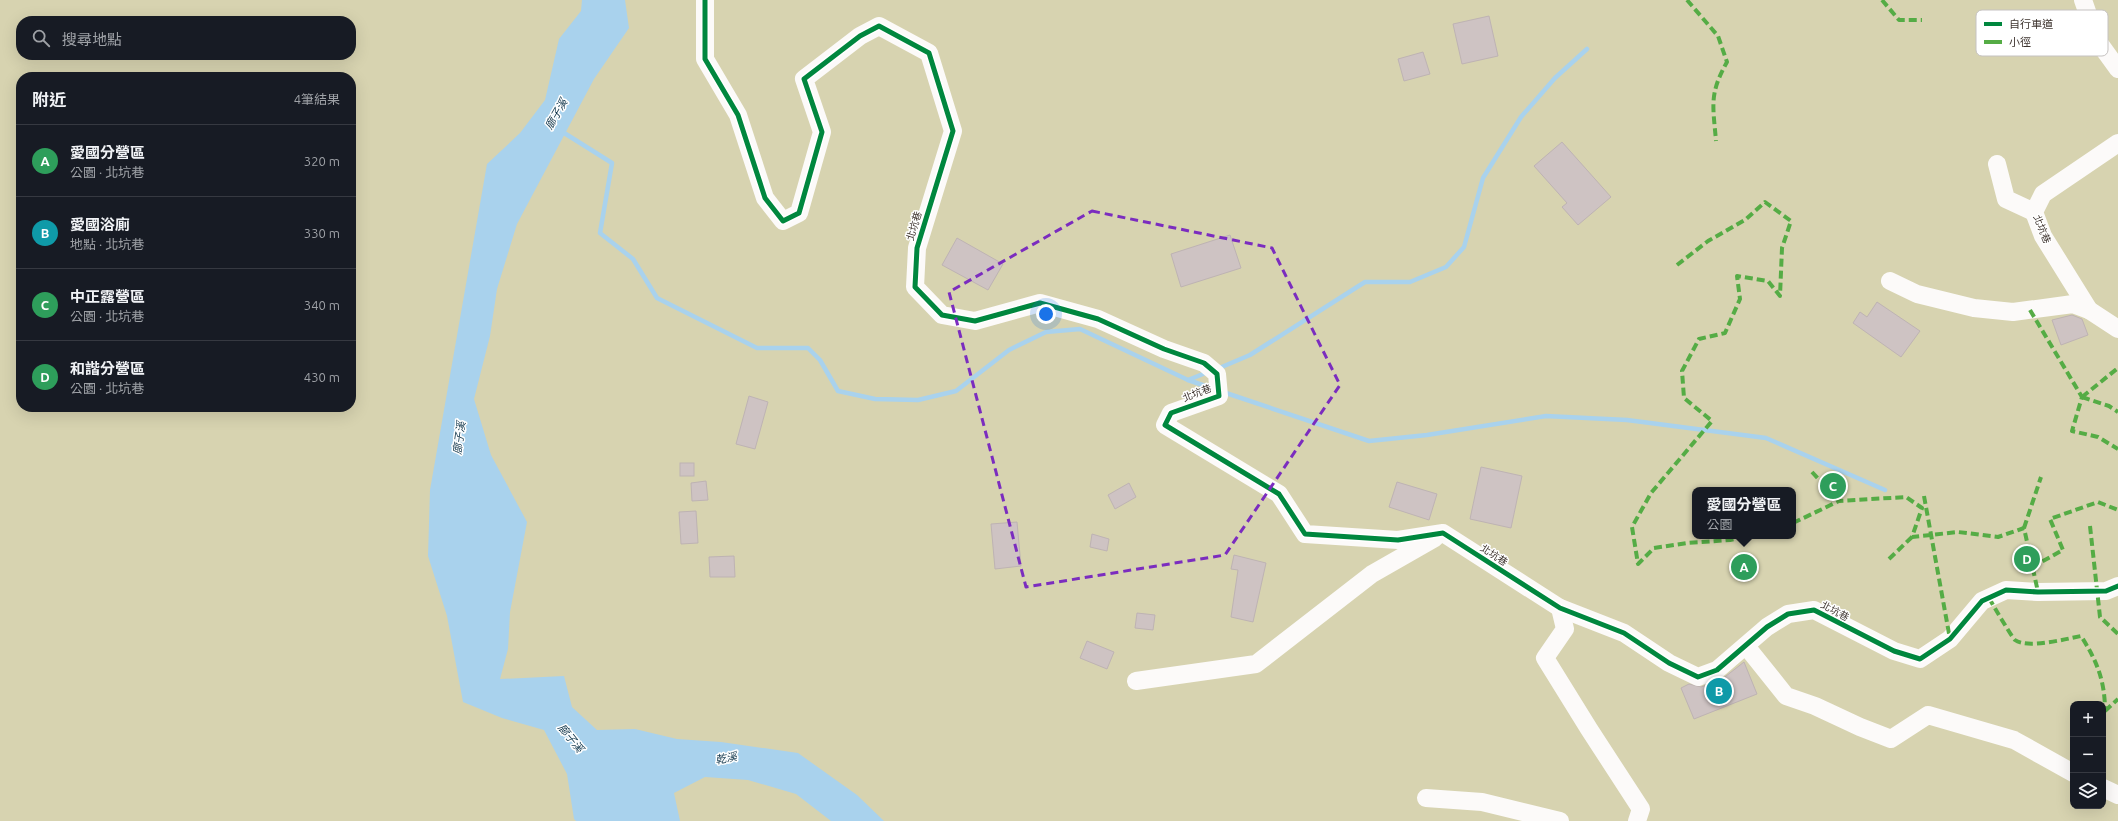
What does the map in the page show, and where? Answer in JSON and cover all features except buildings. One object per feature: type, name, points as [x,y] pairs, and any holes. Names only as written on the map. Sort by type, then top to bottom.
[{"type":"street","name":"北坑巷","points":[[705,0],[705,59],[738,115],[765,198],[783,221],[799,213],[822,132],[804,79],[860,36],[879,26],[928,53],[953,131],[917,248],[915,287],[942,316],[975,321],[1040,303],[1098,319],[1164,349],[1204,363],[1217,374],[1218,388],[1171,412],[1164,425],[1278,494],[1305,534],[1398,540],[1443,533],[1560,608],[1624,633],[1669,663],[1698,677],[1717,670],[1768,627],[1788,614],[1814,610],[1894,651],[1920,659],[1950,639],[1982,601],[2006,590],[2038,592],[2106,591],[2118,586]]},
{"type":"street","points":[[2083,0],[2086,10]]},
{"type":"street","points":[[2108,55],[2118,69]]},
{"type":"street","name":"北坑巷","points":[[2118,143],[2043,194],[2034,212],[2043,236],[2089,310],[2118,329]]},
{"type":"street","points":[[1997,164],[2006,199],[2034,212]]},
{"type":"street","points":[[1890,281],[1917,294],[1974,308],[2013,312],[2073,304],[2089,310]]},
{"type":"street","points":[[1136,681],[1256,664],[1372,574],[1443,533]]},
{"type":"street","points":[[1560,608],[1565,629],[1545,658],[1589,730],[1641,809],[1638,821]]},
{"type":"street","points":[[1746,646],[1786,696],[1815,706],[1860,727],[1891,738],[1928,715],[2014,740],[2070,771]]},
{"type":"street","points":[[2106,789],[2118,795]]},
{"type":"street","points":[[1426,798],[1482,802],[1560,821]]},
{"type":"highlighted area","points":[[1092,211],[1272,248],[1340,385],[1225,555],[1026,587],[949,292]]},
{"type":"shaded area","points":[[0,0],[2118,0],[2118,821],[0,821]]},
{"type":"water","points":[[582,0],[625,0],[629,28],[594,79],[517,224],[497,289],[490,336],[474,399],[491,455],[527,522],[510,612],[508,649],[500,679],[564,676],[572,707],[597,730],[635,729],[677,739],[721,742],[798,753],[857,795],[884,821],[831,821],[796,794],[748,780],[705,777],[674,793],[680,821],[576,821],[574,819],[567,774],[544,730],[502,718],[463,702],[447,616],[428,556],[430,490],[487,164],[520,133],[545,100],[559,39],[581,11]]},
{"type":"waterway","points":[[1217,369],[1250,355],[1365,282],[1410,282],[1446,267],[1464,247],[1483,178],[1521,117],[1555,78],[1587,49]]},
{"type":"waterway","points":[[561,131],[612,163],[600,233],[633,259],[657,298],[757,348],[808,348],[820,360],[838,391],[875,399],[918,400],[956,391],[1009,350],[1046,332],[1080,329],[1188,380],[1214,389]]},
{"type":"waterway","points":[[1188,380],[1208,372]]},
{"type":"waterway","points":[[1223,392],[1369,441],[1427,435],[1546,416],[1627,420],[1766,438],[1885,490]]},
{"type":"marked path","points":[[1687,0],[1718,36],[1727,62],[1721,73],[1715,92],[1713,109],[1716,141]]},
{"type":"marked path","points":[[1882,0],[1899,20],[1922,20]]},
{"type":"marked path","points":[[1677,265],[1708,241],[1745,220],[1765,202],[1791,221],[1782,248],[1780,296],[1768,281],[1737,276],[1740,299],[1725,333],[1699,339],[1682,371],[1684,398],[1712,421],[1651,493],[1632,527],[1638,564],[1654,548],[1687,543],[1734,539]]},
{"type":"marked path","points":[[2030,310],[2082,397],[2072,431],[2098,437],[2118,449]]},
{"type":"marked path","points":[[2082,397],[2118,368]]},
{"type":"marked path","points":[[2082,397],[2109,406],[2118,412]]},
{"type":"marked path","points":[[1812,472],[1839,501],[1906,497],[1922,508],[1912,537],[1958,532],[1998,537],[2024,528],[2038,592]]},
{"type":"marked path","points":[[2024,528],[2041,477]]},
{"type":"marked path","points":[[1924,496],[1950,639]]},
{"type":"marked path","points":[[1796,522],[1839,501]]},
{"type":"marked path","points":[[2032,567],[2063,550],[2050,519],[2098,502],[2118,510]]},
{"type":"marked path","points":[[2090,526],[2100,617],[2118,634]]},
{"type":"marked path","points":[[1889,559],[1912,537]]},
{"type":"marked path","points":[[1989,598],[2015,640],[2021,643],[2028,644],[2057,641],[2081,636],[2096,663],[2102,681],[2105,701]]},
{"type":"marked path","points":[[2106,710],[2118,699]]},
{"type":"cycle path","points":[[705,0],[705,59],[738,115],[765,198],[783,221],[799,213],[822,132],[804,79],[860,36],[879,26],[929,53],[953,131],[917,248],[915,287],[942,315],[975,321],[1040,303],[1098,319],[1164,349],[1204,363],[1217,374],[1219,396],[1171,413],[1165,425],[1279,494],[1305,534],[1398,540],[1443,533],[1560,608],[1624,633],[1669,663],[1698,677],[1717,670],[1767,627],[1788,614],[1814,610],[1894,651],[1920,659],[1950,639],[1982,601],[2006,590],[2038,592],[2106,591],[2118,586]]},
{"type":"place","name":"中正露營區","points":[[1833,486]]},
{"type":"place","name":"和諧分營區","points":[[2027,559]]},
{"type":"place","name":"愛國分營區","points":[[1744,567]]},
{"type":"place","name":"愛國浴廁","points":[[1719,691]]},
{"type":"water label","name":"廍子溪","points":[[556,114]]},
{"type":"water label","name":"廍子溪","points":[[459,438]]},
{"type":"water label","name":"廍子溪","points":[[571,738]]},
{"type":"water label","name":"乾溪","points":[[726,758]]}]
